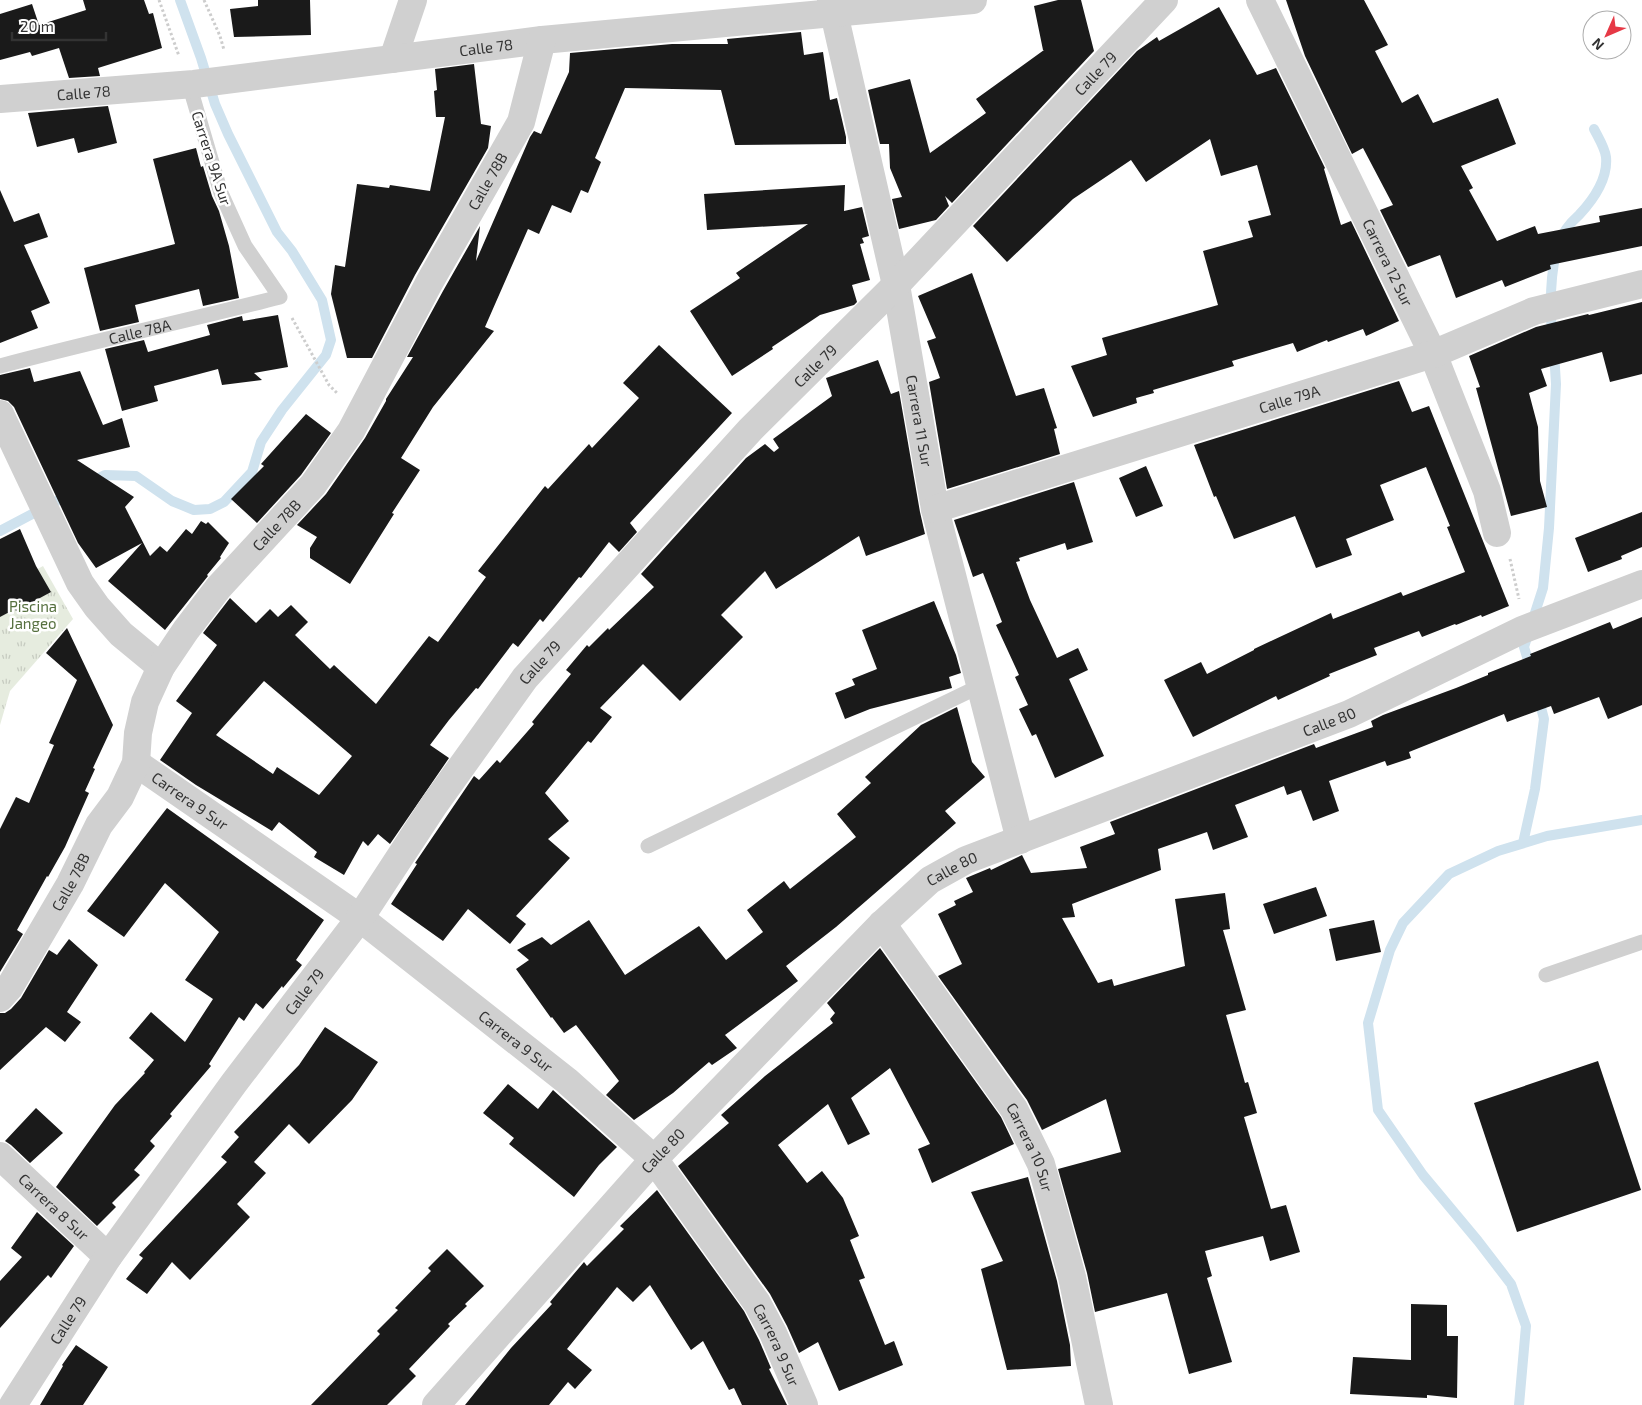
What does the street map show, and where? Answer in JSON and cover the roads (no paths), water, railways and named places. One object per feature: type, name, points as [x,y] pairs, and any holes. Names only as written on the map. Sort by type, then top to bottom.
[{"type":"street","points":[[392,59],[413,0]]},
{"type":"street","name":"Calle 78","points":[[0,99],[192,84],[542,40],[832,7],[973,0]]},
{"type":"street","name":"Calle 79","points":[[13,1405],[108,1257],[234,1084],[360,918],[434,805],[525,678],[750,430],[896,284],[1164,0]]},
{"type":"street","name":"Carrera 12 Sur","points":[[1260,0],[1433,354],[1487,491],[1497,533]]},
{"type":"street","name":"Carrera 11 Sur","points":[[832,7],[896,284],[935,509],[1020,840]]},
{"type":"street","name":"Calle 78B","points":[[0,998],[9,988],[70,884],[99,825],[120,797],[136,763],[138,733],[145,702],[161,667],[219,587],[313,484],[351,431],[429,282],[521,122],[542,40]]},
{"type":"street","name":"Calle 79A","points":[[935,509],[1433,354],[1534,311],[1642,284]]},
{"type":"street","points":[[0,414],[80,583],[97,607],[121,634],[161,667]]},
{"type":"street","name":"Calle 80","points":[[436,1405],[654,1160],[882,924],[930,880],[966,860],[1349,714],[1533,626],[1642,584]]},
{"type":"street","name":"Carrera 9 Sur","points":[[136,763],[360,918],[566,1081],[654,1160],[757,1303],[773,1333],[804,1405]]},
{"type":"street","name":"Carrera 10 Sur","points":[[882,924],[1014,1109],[1041,1164],[1072,1277],[1099,1405]]},
{"type":"street","name":"Carrera 8 Sur","points":[[0,1156],[108,1257]]},
{"type":"lane","name":"Carrera 9A Sur","points":[[192,84],[221,193],[245,246],[280,297]]},
{"type":"lane","name":"Calle 78A","points":[[0,366],[280,297]]},
{"type":"lane","points":[[648,846],[980,686]]},
{"type":"lane","points":[[1546,975],[1642,942]]},
{"type":"waterway","points":[[91,482],[105,475],[136,476],[172,501],[194,510],[210,509],[224,502],[252,472],[261,442],[282,410],[326,355],[331,340],[322,300],[292,251],[277,232],[228,134],[215,104],[180,0]]},
{"type":"waterway","points":[[1552,335],[1551,288],[1559,243],[1567,228],[1594,196],[1605,173],[1606,157],[1594,129]]},
{"type":"waterway","points":[[1531,670],[1524,647],[1543,588],[1549,528],[1556,384],[1554,352]]},
{"type":"waterway","points":[[0,531],[70,494]]},
{"type":"waterway","points":[[1523,843],[1535,789],[1544,719],[1538,696]]},
{"type":"waterway","points":[[1519,1405],[1526,1326],[1511,1284],[1423,1175],[1378,1110],[1368,1023],[1390,950],[1403,923],[1449,874],[1498,851],[1547,836],[1642,820]]},
{"type":"park label","name":"Piscina Jangeo","points":[[33,614]]}]
